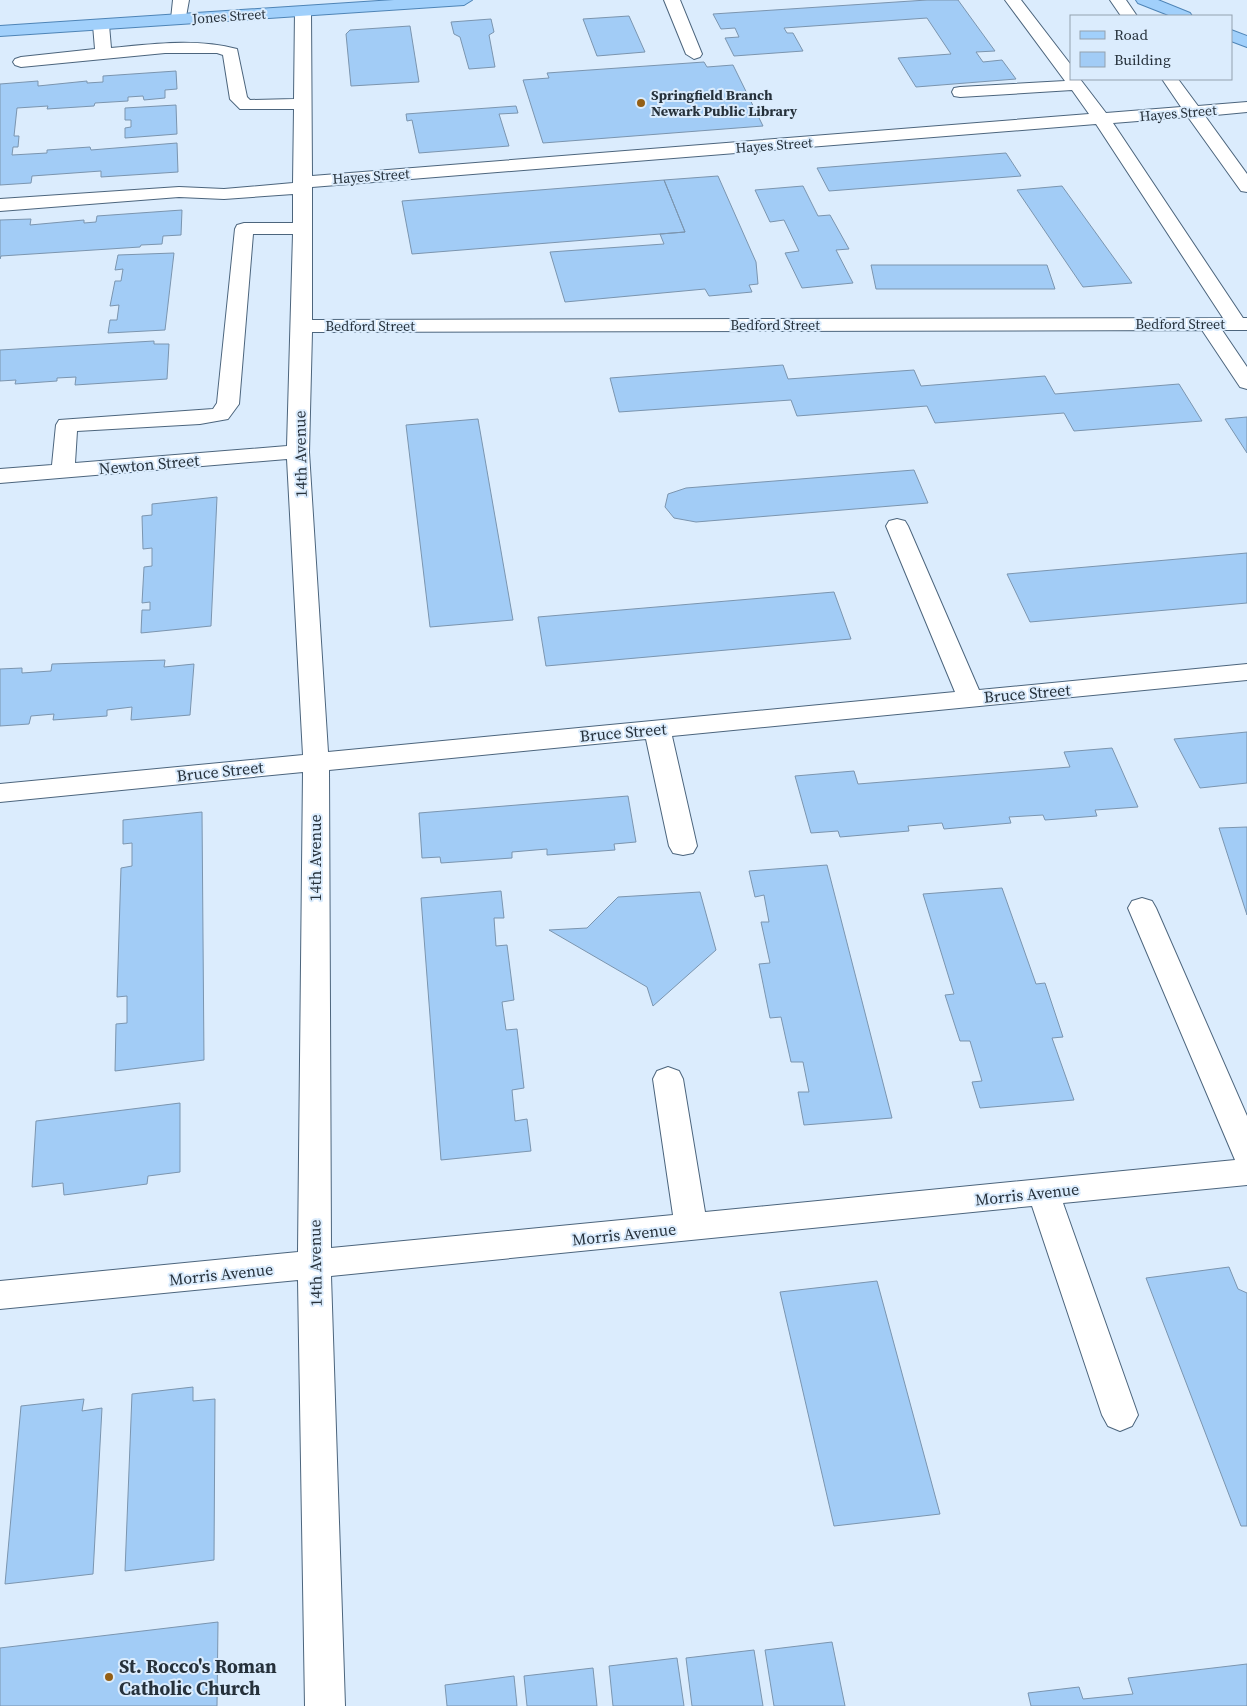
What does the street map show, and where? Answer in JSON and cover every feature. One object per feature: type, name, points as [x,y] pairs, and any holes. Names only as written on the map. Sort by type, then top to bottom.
[{"type":"main road","name":"Jones Street","points":[[0,27],[24,30],[464,0]]},
{"type":"main road","points":[[1144,0],[1182,15]]},
{"type":"main road","points":[[0,32],[24,30]]},
{"type":"main road","points":[[1232,35],[1247,42]]},
{"type":"street","points":[[179,20],[182,0]]},
{"type":"street","points":[[672,0],[694,54]]},
{"type":"street","points":[[1013,0],[1070,76]]},
{"type":"street","points":[[1118,0],[1127,15]]},
{"type":"street","name":"14th Avenue","points":[[303,11],[302,326],[298,452],[316,762],[314,1265],[325,1706]]},
{"type":"street","points":[[101,25],[104,54]]},
{"type":"street","points":[[21,62],[212,46],[231,52],[239,99],[246,105],[302,104]]},
{"type":"street","points":[[960,92],[1073,80],[1242,324]]},
{"type":"street","points":[[1171,80],[1247,187]]},
{"type":"street","name":"Hayes Street","points":[[0,205],[179,192],[224,194],[302,185],[1247,107]]},
{"type":"street","points":[[62,471],[67,425],[200,418],[220,414],[228,404],[244,229],[302,228]]},
{"type":"street","points":[[1208,324],[1247,384]]},
{"type":"street","name":"Bedford Street","points":[[302,326],[1242,324]]},
{"type":"street","name":"Newton Street","points":[[0,476],[298,452]]},
{"type":"street","points":[[897,526],[970,699]]},
{"type":"street","name":"Bruce Street","points":[[0,793],[1247,672]]},
{"type":"street","points":[[657,729],[683,846]]},
{"type":"street","points":[[1142,908],[1247,1152]]},
{"type":"street","points":[[668,1079],[691,1227]]},
{"type":"street","name":"Morris Avenue","points":[[0,1295],[1247,1172]]},
{"type":"street","points":[[1043,1192],[1120,1415]]},
{"type":"building","points":[[927,0],[958,0],[995,51],[976,52],[983,62],[1002,60],[1016,79],[916,87],[898,58],[951,54],[927,18],[784,28],[787,33],[793,33],[803,51],[734,56],[725,38],[739,37],[735,28],[721,29],[713,14]]},
{"type":"building","points":[[629,16],[645,52],[597,56],[583,19]]},
{"type":"building","points":[[491,19],[494,32],[489,35],[495,67],[469,69],[460,37],[454,34],[451,22]]},
{"type":"building","points":[[410,26],[419,82],[351,86],[346,34],[350,30]]},
{"type":"building","name":"Springfield Branch Newark Public Library","points":[[704,62],[707,67],[733,65],[763,126],[543,143],[523,80],[549,78],[547,73]]},
{"type":"building","points":[[176,71],[177,89],[165,90],[165,98],[144,100],[143,96],[128,97],[128,101],[95,103],[94,106],[47,109],[48,106],[17,108],[14,136],[19,136],[18,147],[13,147],[12,155],[47,153],[47,150],[90,147],[91,150],[177,143],[178,172],[101,177],[101,171],[32,176],[31,183],[0,185],[0,84],[38,81],[38,86],[87,81],[87,83],[103,82],[103,76]]},
{"type":"building","points":[[176,105],[177,134],[125,138],[125,128],[131,127],[131,120],[125,120],[125,108]]},
{"type":"building","points":[[516,106],[518,113],[499,114],[509,146],[419,153],[412,120],[407,121],[406,114]]},
{"type":"building","points":[[1006,153],[1021,176],[829,191],[817,168]]},
{"type":"building","points":[[718,176],[756,262],[758,284],[749,285],[752,292],[709,296],[705,289],[565,302],[550,252],[664,244],[660,234],[685,232],[664,180]]},
{"type":"building","points":[[664,180],[685,232],[412,254],[402,201]]},
{"type":"building","points":[[803,186],[818,216],[830,215],[849,249],[836,250],[853,283],[802,288],[785,253],[799,251],[784,220],[770,222],[755,190]]},
{"type":"building","points":[[1062,186],[1132,283],[1083,287],[1017,190]]},
{"type":"building","points":[[182,210],[181,235],[163,236],[162,244],[1,256],[0,259],[0,220],[31,219],[30,225],[84,220],[84,223],[96,222],[97,216]]},
{"type":"building","points":[[174,253],[165,330],[108,333],[110,320],[117,320],[119,305],[110,306],[115,281],[121,281],[123,269],[115,270],[118,255]]},
{"type":"building","points":[[871,265],[1047,265],[1055,289],[876,289]]},
{"type":"building","points":[[154,341],[154,344],[169,344],[167,379],[75,385],[76,377],[57,378],[57,381],[15,384],[16,380],[0,381],[0,350]]},
{"type":"building","points":[[783,365],[788,379],[914,370],[921,386],[1045,376],[1055,394],[1179,384],[1202,421],[1074,431],[1064,413],[935,423],[927,406],[797,416],[791,400],[619,412],[610,378]]},
{"type":"building","points":[[1247,417],[1247,453],[1225,419]]},
{"type":"building","points":[[478,419],[513,620],[430,627],[406,425]]},
{"type":"building","points":[[914,470],[928,503],[696,522],[674,518],[665,507],[668,494],[686,488]]},
{"type":"building","points":[[217,497],[211,626],[141,633],[142,610],[150,610],[150,602],[142,603],[144,567],[152,566],[152,548],[143,549],[142,516],[152,515],[152,504]]},
{"type":"building","points":[[1247,553],[1247,603],[1030,622],[1007,574]]},
{"type":"building","points":[[834,592],[851,639],[546,666],[538,617]]},
{"type":"building","points":[[165,660],[164,667],[194,664],[190,715],[131,720],[132,707],[107,710],[107,716],[53,720],[54,714],[31,716],[29,724],[0,726],[0,669],[22,668],[22,673],[51,671],[52,664]]},
{"type":"building","points":[[1247,732],[1247,783],[1200,788],[1174,739]]},
{"type":"building","points":[[1112,748],[1138,807],[1095,810],[1097,816],[1045,820],[1043,815],[1009,817],[1011,823],[944,829],[942,823],[908,826],[909,831],[840,837],[838,831],[811,833],[795,776],[854,771],[858,784],[1070,767],[1064,752]]},
{"type":"building","points":[[628,796],[636,842],[614,844],[615,850],[547,855],[547,849],[512,852],[512,858],[441,863],[440,857],[422,858],[419,813]]},
{"type":"building","points":[[202,812],[204,1060],[115,1071],[116,1024],[127,1023],[127,996],[117,997],[121,868],[132,866],[132,843],[123,844],[123,820]]},
{"type":"building","points":[[1247,827],[1247,915],[1219,828]]},
{"type":"building","points":[[827,865],[892,1118],[804,1125],[798,1092],[809,1092],[803,1062],[791,1062],[781,1017],[770,1018],[759,964],[770,963],[761,922],[769,922],[764,895],[755,897],[749,871]]},
{"type":"building","points":[[1002,888],[1036,984],[1045,983],[1063,1037],[1052,1038],[1074,1100],[980,1108],[972,1082],[982,1081],[970,1041],[960,1041],[945,995],[954,994],[923,894]]},
{"type":"building","points":[[501,891],[504,918],[494,918],[496,946],[507,945],[514,1000],[502,1002],[506,1030],[517,1029],[524,1088],[512,1090],[515,1121],[527,1119],[531,1151],[441,1160],[421,898]]},
{"type":"building","points":[[700,892],[716,950],[653,1006],[647,987],[549,930],[587,928],[618,897]]},
{"type":"building","points":[[180,1103],[180,1172],[148,1176],[147,1184],[64,1195],[63,1183],[32,1187],[36,1121]]},
{"type":"building","points":[[1229,1267],[1238,1289],[1247,1293],[1247,1526],[1241,1526],[1146,1278]]},
{"type":"building","points":[[877,1281],[940,1514],[834,1526],[780,1292]]},
{"type":"building","points":[[193,1387],[193,1401],[215,1399],[214,1560],[125,1571],[132,1394]]},
{"type":"building","points":[[84,1399],[82,1411],[102,1408],[93,1574],[5,1584],[21,1406]]},
{"type":"building","name":"St. Rocco's Roman Catholic Church","points":[[218,1622],[217,1706],[0,1706],[0,1648]]},
{"type":"building","points":[[832,1642],[845,1706],[774,1706],[765,1650]]},
{"type":"building","points":[[754,1650],[763,1706],[692,1706],[686,1658]]},
{"type":"building","points":[[677,1658],[684,1706],[613,1706],[609,1666]]},
{"type":"building","points":[[1247,1664],[1247,1706],[1031,1706],[1028,1693],[1079,1687],[1083,1699],[1133,1694],[1128,1678]]},
{"type":"building","points":[[593,1668],[597,1706],[527,1706],[524,1676]]},
{"type":"building","points":[[514,1676],[517,1706],[447,1706],[445,1685]]},
{"type":"place","name":"Springfield Branch Newark Public Library","points":[[641,103]]},
{"type":"place","name":"St. Rocco's Roman Catholic Church","points":[[109,1677]]}]
